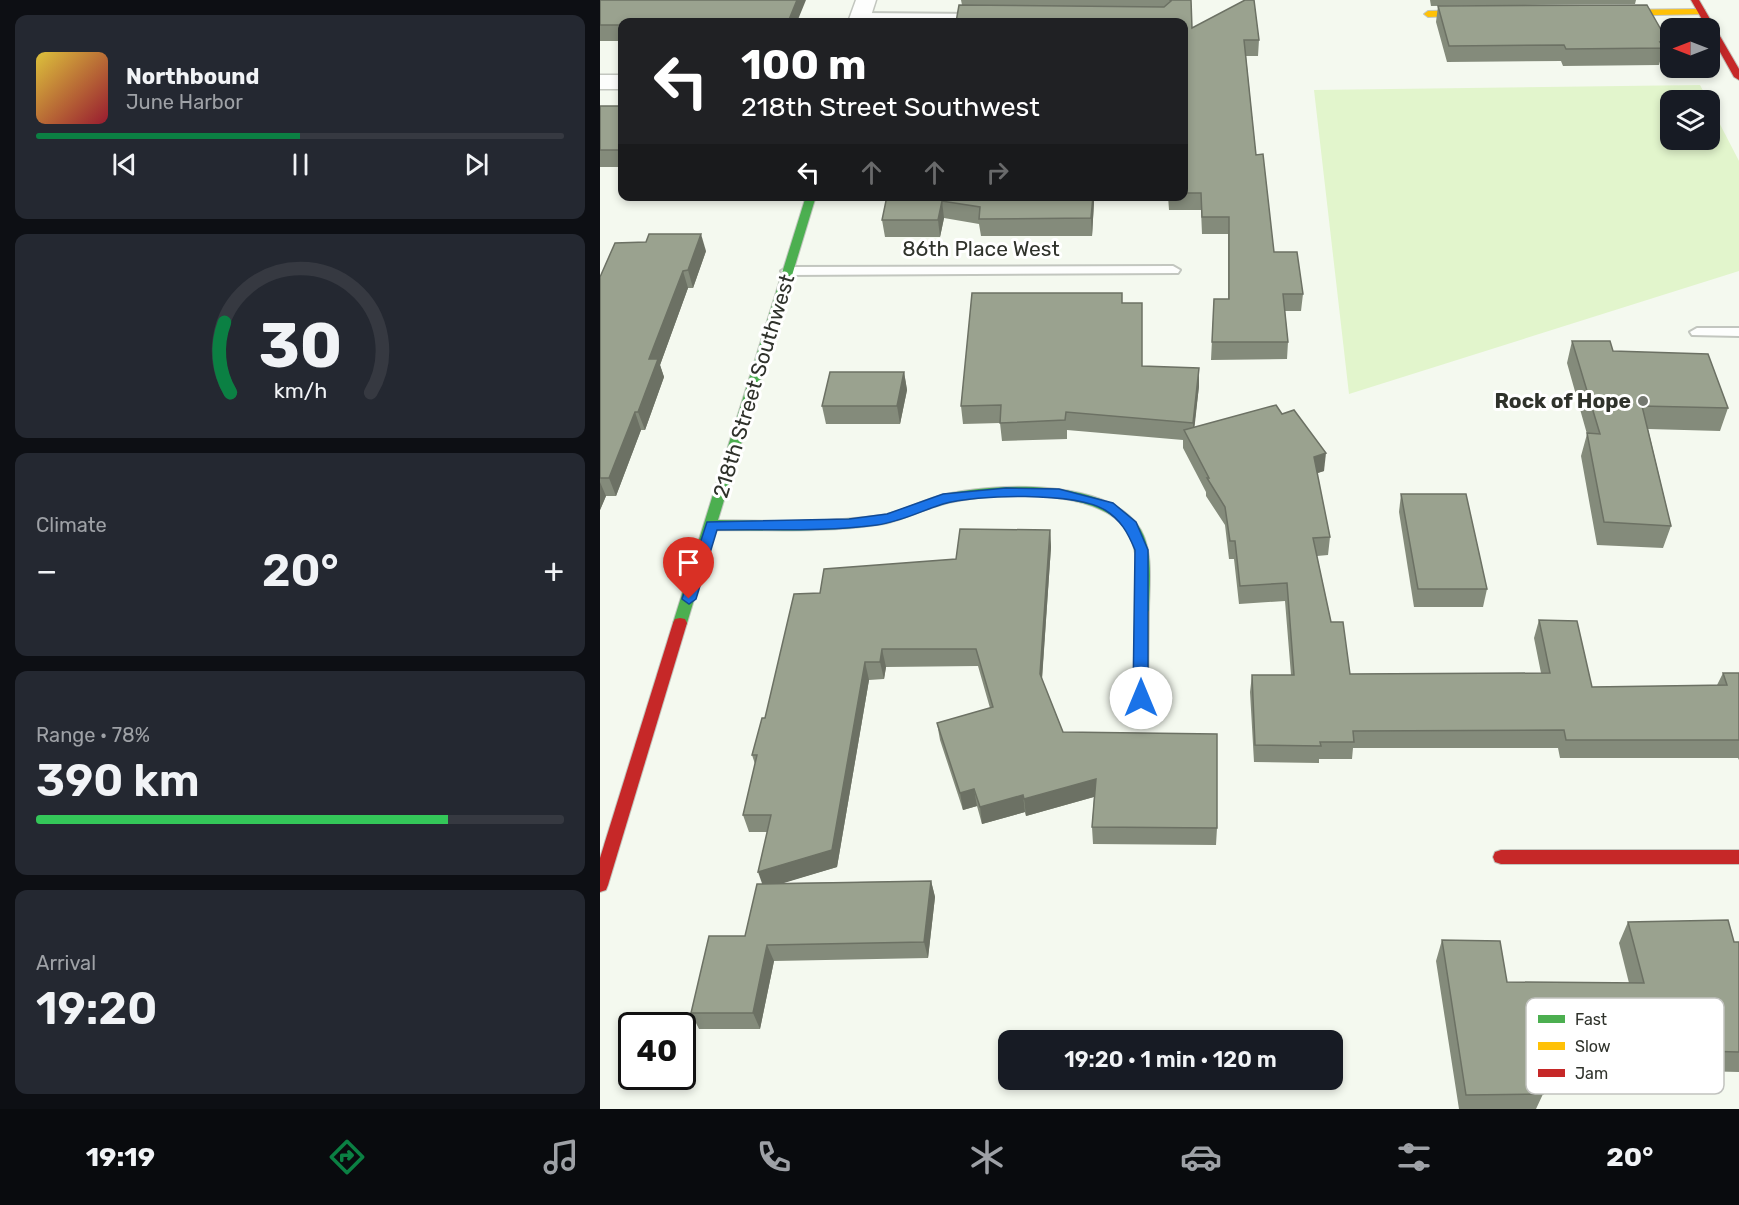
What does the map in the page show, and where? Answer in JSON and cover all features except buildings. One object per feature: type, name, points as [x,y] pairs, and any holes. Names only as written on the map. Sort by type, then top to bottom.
[{"type":"street","points":[[1594,13],[1699,6],[1737,69]]},
{"type":"street","points":[[1428,14],[1499,13]]},
{"type":"street","points":[[600,82],[618,82]]},
{"type":"street","name":"218th Street Southwest","points":[[600,884],[712,525],[809,201]]},
{"type":"street","points":[[712,525],[849,524],[888,519],[943,499],[1006,492],[1059,493],[1108,506],[1131,525],[1142,550],[1141,698]]},
{"type":"street","points":[[1501,857],[1739,857]]},
{"type":"lane","points":[[862,13],[989,17]]},
{"type":"lane","name":"86th Place West","points":[[788,271],[1173,270]]},
{"type":"lane","points":[[1697,332],[1739,332]]},
{"type":"green space","points":[[1700,85],[1703,90],[1660,90],[1660,150],[1720,150],[1720,124],[1739,161],[1739,271],[1349,394],[1314,90]]},
{"type":"traffic: fast","points":[[680,623],[809,201]]},
{"type":"traffic: fast","points":[[712,525],[799,526],[864,522],[892,518],[941,500],[985,493],[1043,493],[1072,496],[1098,503],[1118,513],[1132,527],[1142,557],[1142,612]]},
{"type":"traffic: slow","points":[[1607,13],[1702,12]]},
{"type":"traffic: slow","points":[[1428,14],[1483,13]]},
{"type":"traffic: slow","points":[[1141,697],[1142,612]]},
{"type":"traffic: jam","points":[[1695,0],[1739,77]]},
{"type":"traffic: jam","points":[[600,885],[680,623]]},
{"type":"traffic: jam","points":[[1501,857],[1739,857]]},
{"type":"place","name":"Rock of Hope","points":[[1643,401]]},
{"type":"route","points":[[689,599],[712,525],[849,524],[888,519],[943,499],[1006,492],[1059,493],[1108,506],[1131,525],[1142,550],[1141,698]]}]
